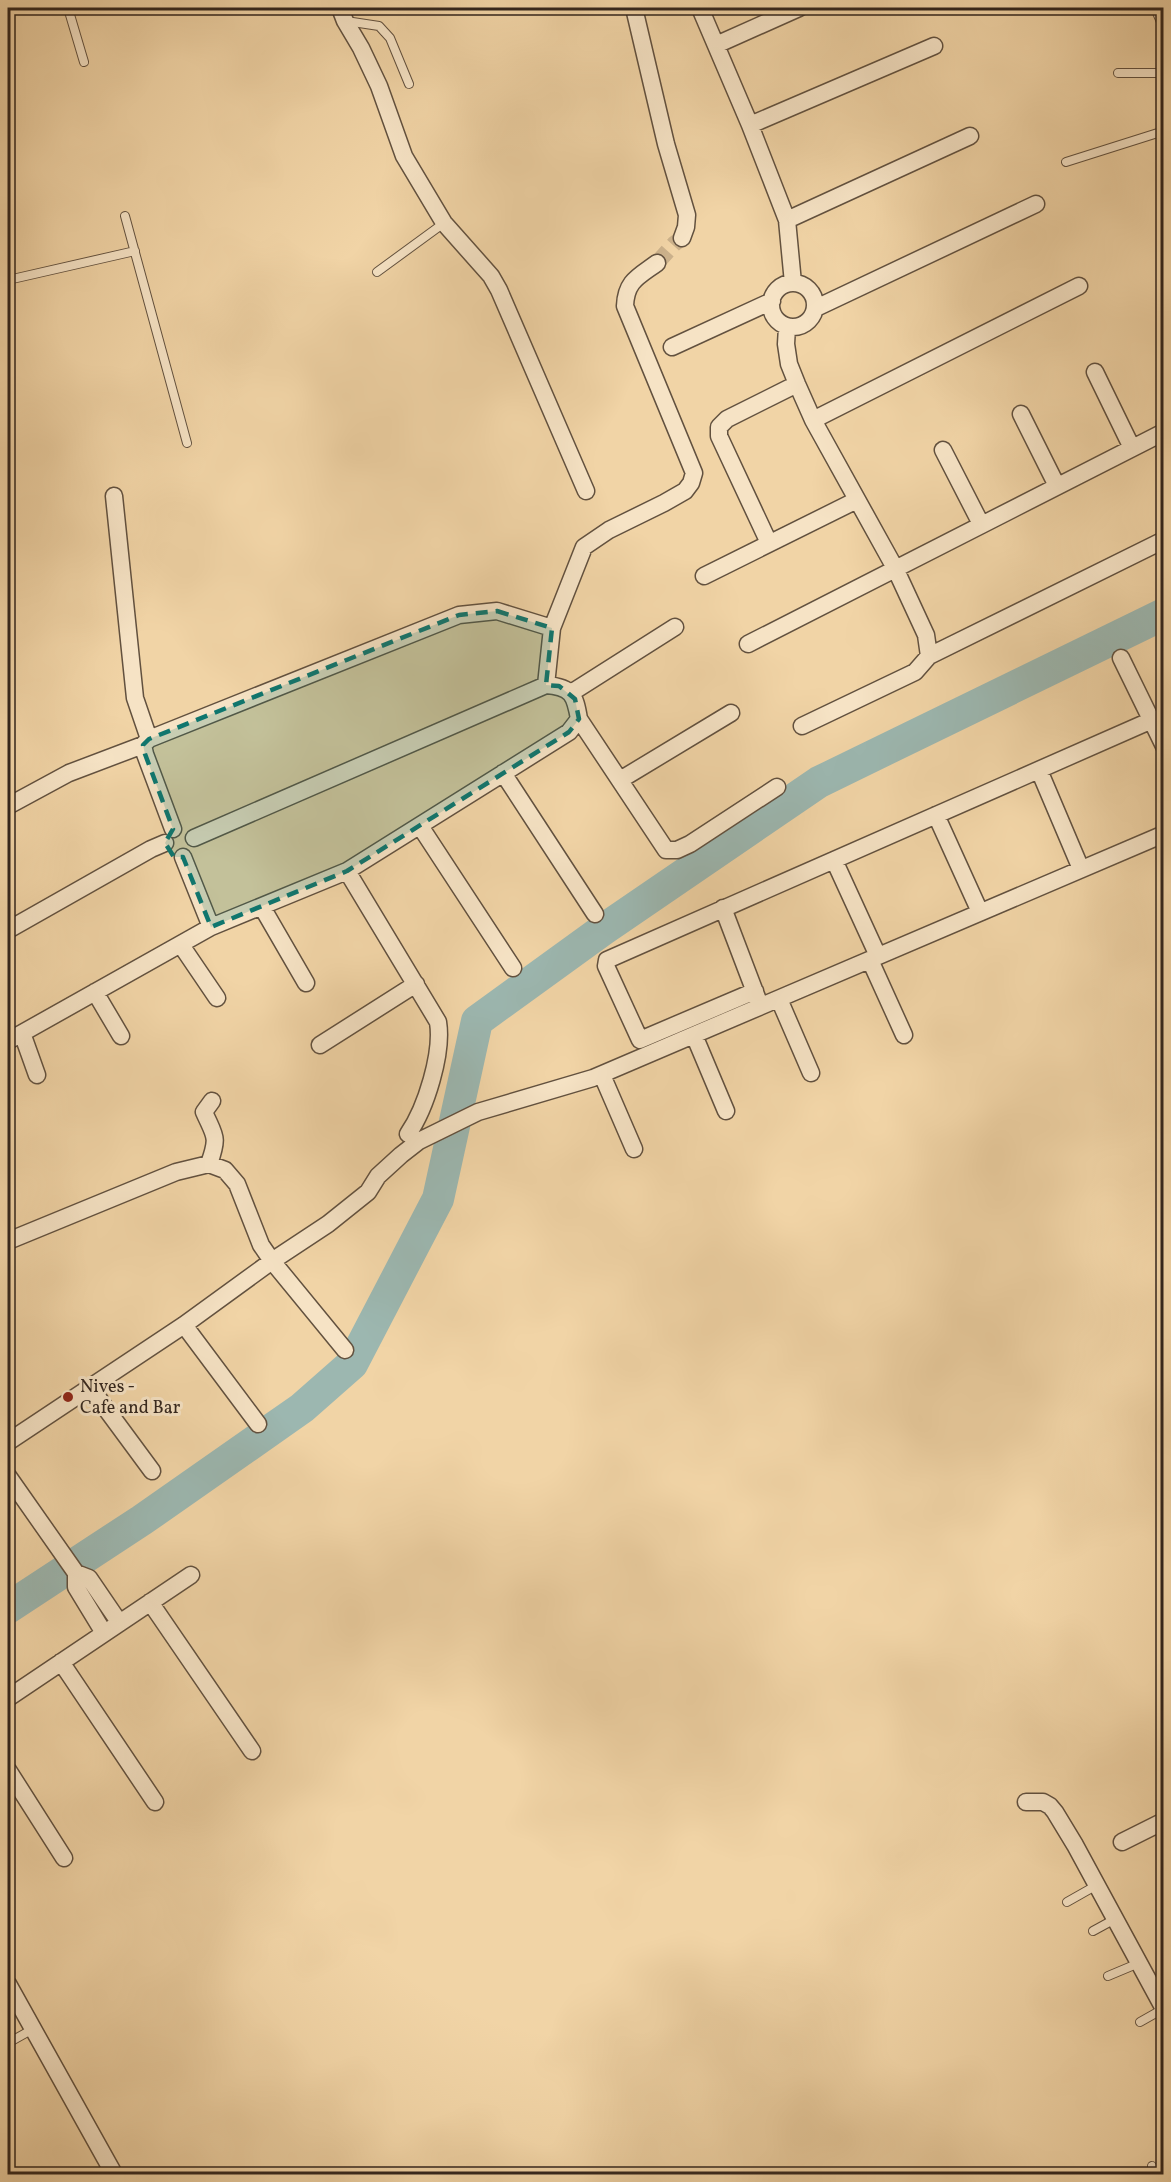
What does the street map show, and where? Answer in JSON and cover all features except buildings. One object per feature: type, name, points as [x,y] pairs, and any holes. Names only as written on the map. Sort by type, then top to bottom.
[{"type":"street","points":[[634,8],[666,144],[687,215],[682,238]]},
{"type":"street","points":[[700,8],[787,220],[793,283]]},
{"type":"street","points":[[716,45],[799,8]]},
{"type":"street","points":[[343,14],[379,86],[404,156],[444,223],[491,276],[499,290],[586,491]]},
{"type":"street","points":[[750,126],[934,46]]},
{"type":"street","points":[[787,220],[970,136]]},
{"type":"street","points":[[816,308],[1036,204]]},
{"type":"street","points":[[546,685],[552,628],[584,547],[609,530],[685,491],[694,473],[625,306],[625,295],[629,284],[657,263]]},
{"type":"street","points":[[793,283],[805,286],[814,296],[816,308],[811,320],[800,327],[787,327],[776,321],[771,309],[772,296],[781,286],[793,283]]},
{"type":"street","points":[[813,420],[1079,286]]},
{"type":"street","points":[[672,347],[772,301]]},
{"type":"street","points":[[787,327],[786,344],[789,364],[797,384],[813,420],[895,568],[926,634],[929,656]]},
{"type":"street","points":[[1095,372],[1132,448]]},
{"type":"street","points":[[769,543],[719,436],[719,427],[727,419],[797,384]]},
{"type":"street","points":[[1021,414],[1057,486]]},
{"type":"street","points":[[748,644],[1164,432]]},
{"type":"street","points":[[944,450],[981,524]]},
{"type":"street","points":[[8,930],[151,849],[169,836],[181,828],[189,831],[194,838],[195,846],[190,854],[183,858],[174,857],[167,851],[169,836],[135,698],[114,496]]},
{"type":"street","points":[[704,576],[857,500]]},
{"type":"street","points":[[802,726],[915,672],[929,656],[1164,540]]},
{"type":"street","points":[[8,806],[69,773],[459,615],[497,610],[552,628]]},
{"type":"street","points":[[571,693],[675,627]]},
{"type":"street","points":[[1121,658],[1164,746]]},
{"type":"street","points":[[194,838],[546,685],[559,686],[571,693],[575,699],[579,719],[666,850],[677,850],[690,844],[777,787]]},
{"type":"street","points":[[620,780],[731,713]]},
{"type":"street","points":[[37,1075],[15,1037],[212,927],[347,871],[570,732],[579,719]]},
{"type":"street","points":[[1152,720],[723,908],[608,960],[606,966],[640,1040],[758,999],[779,999],[1164,834]]},
{"type":"street","points":[[1039,770],[1081,869]]},
{"type":"street","points":[[503,773],[595,914]]},
{"type":"street","points":[[936,815],[980,912]]},
{"type":"street","points":[[420,826],[513,968]]},
{"type":"street","points":[[183,858],[212,927]]},
{"type":"street","points":[[834,860],[904,1035]]},
{"type":"street","points":[[8,1442],[184,1325],[328,1224],[368,1192],[378,1176],[401,1155],[414,1138],[430,1083],[440,1036],[438,1022],[347,871]]},
{"type":"street","points":[[261,907],[306,983]]},
{"type":"street","points":[[723,908],[758,999]]},
{"type":"street","points":[[181,945],[217,998]]},
{"type":"street","points":[[320,1045],[416,984]]},
{"type":"street","points":[[95,992],[121,1036]]},
{"type":"street","points":[[414,1138],[478,1112],[602,1075],[694,1035],[758,999]]},
{"type":"street","points":[[779,999],[811,1073]]},
{"type":"street","points":[[694,1035],[726,1111]]},
{"type":"street","points":[[602,1075],[634,1149]]},
{"type":"street","points":[[208,1164],[215,1147],[215,1138],[204,1112],[212,1101]]},
{"type":"street","points":[[8,1241],[176,1172],[208,1164],[225,1170],[237,1184],[261,1245],[272,1262],[345,1350]]},
{"type":"street","points":[[184,1325],[258,1424]]},
{"type":"street","points":[[90,1387],[152,1471]]},
{"type":"street","points":[[8,1476],[76,1573],[89,1578],[119,1622]]},
{"type":"street","points":[[76,1573],[76,1587],[104,1633]]},
{"type":"street","points":[[8,1698],[191,1575]]},
{"type":"street","points":[[150,1602],[252,1750]]},
{"type":"street","points":[[61,1662],[155,1802]]},
{"type":"street","points":[[8,1770],[64,1858]]},
{"type":"street","points":[[1026,1802],[1042,1802],[1055,1812],[1163,2009]]},
{"type":"street","points":[[1122,1842],[1164,1821]]},
{"type":"street","points":[[8,1984],[114,2175]]},
{"type":"lane","points":[[68,8],[84,62]]},
{"type":"lane","points":[[1155,8],[1164,29]]},
{"type":"lane","points":[[343,14],[379,26],[390,39],[409,84]]},
{"type":"lane","points":[[1118,73],[1164,73]]},
{"type":"lane","points":[[1066,162],[1164,131]]},
{"type":"lane","points":[[125,216],[187,443]]},
{"type":"lane","points":[[377,272],[444,223]]},
{"type":"lane","points":[[8,280],[135,252]]},
{"type":"lane","points":[[1067,1902],[1097,1885]]},
{"type":"lane","points":[[1094,1931],[1115,1919]]},
{"type":"lane","points":[[1108,1976],[1139,1963]]},
{"type":"lane","points":[[1140,2022],[1163,2009]]},
{"type":"lane","points":[[8,2043],[33,2029]]},
{"type":"highlighted area","points":[[497,611],[552,628],[546,685],[559,686],[575,699],[579,719],[569,732],[347,871],[211,927],[183,857],[174,857],[165,843],[173,829],[145,754],[143,745],[149,739],[459,615]]},
{"type":"waterway","points":[[8,1608],[142,1520],[302,1408],[352,1364],[438,1199],[477,1021],[604,929],[819,782],[1164,614]]},
{"type":"tunnel","points":[[657,263],[682,238]]},
{"type":"place","name":"Nives - Cafe and Bar","points":[[68,1397]]}]
